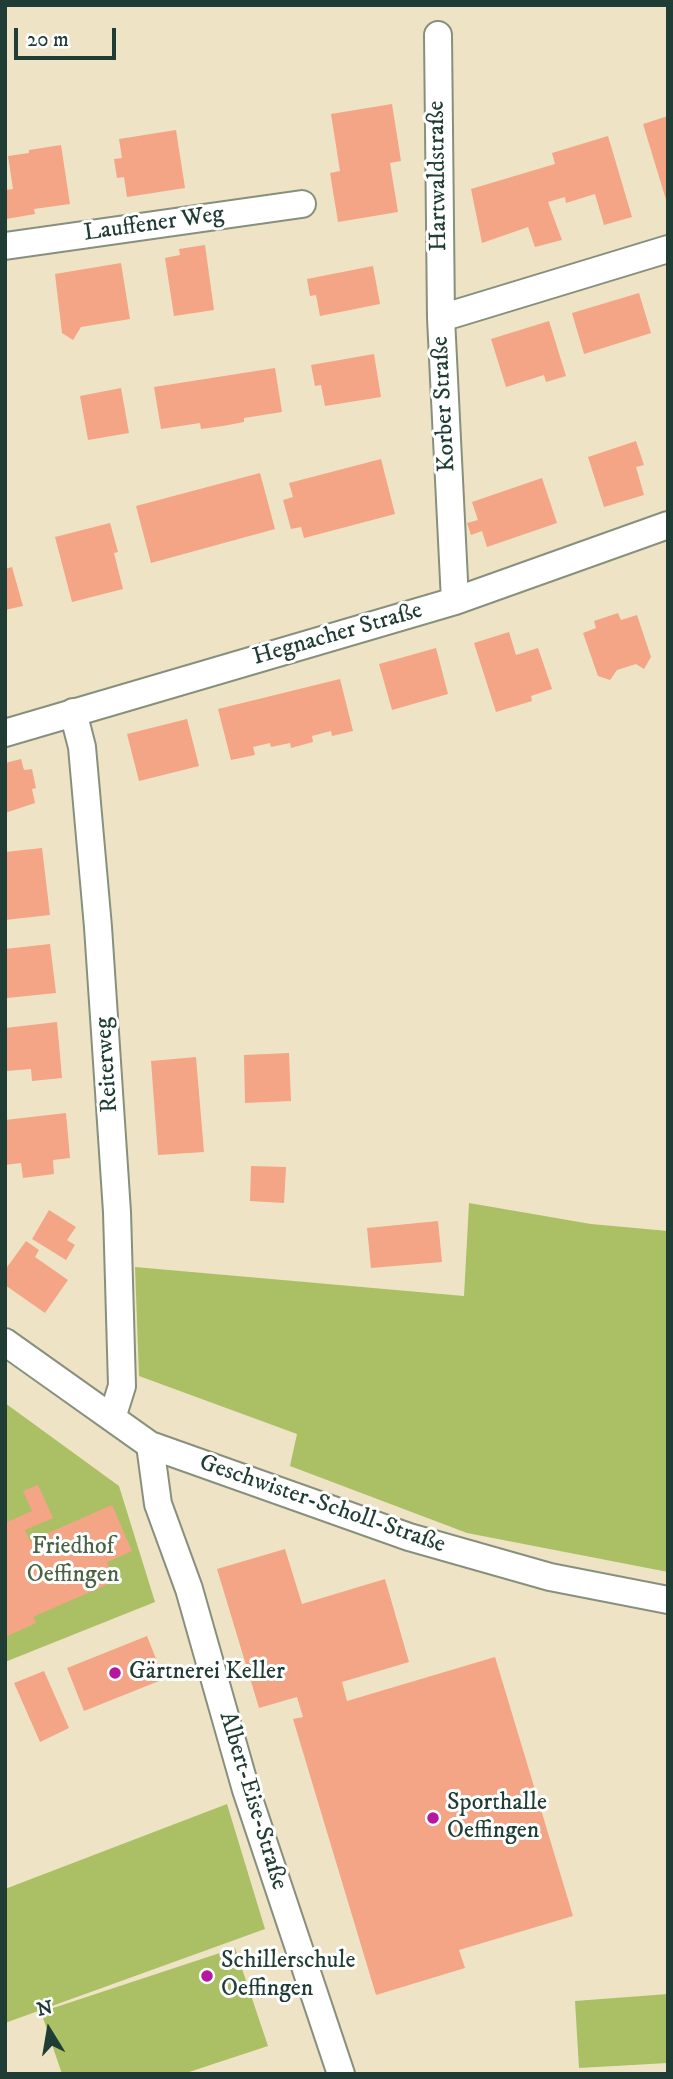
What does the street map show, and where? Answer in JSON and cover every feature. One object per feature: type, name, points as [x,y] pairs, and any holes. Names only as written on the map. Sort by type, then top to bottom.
[{"type":"street","name":"Hartwaldstraße","points":[[438,35],[441,317]]},
{"type":"street","name":"Lauffener Weg","points":[[5,246],[302,204]]},
{"type":"street","name":"Korber Straße","points":[[455,601],[441,317],[668,249]]},
{"type":"street","name":"Hegnacher Straße","points":[[5,733],[455,601],[668,525]]},
{"type":"street","name":"Reiterweg","points":[[73,712],[82,747],[98,927],[117,1212],[122,1386],[112,1418]]},
{"type":"street","name":"Geschwister-Scholl-Straße","points":[[5,1342],[150,1445],[409,1537],[550,1577],[668,1600]]},
{"type":"street","name":"Albert-Eise-Straße","points":[[150,1445],[158,1504],[190,1589],[246,1790],[341,2074]]},
{"type":"green space","points":[[469,1203],[591,1224],[668,1231],[668,1572],[467,1533],[290,1466],[297,1434],[139,1376],[135,1267],[464,1296]]},
{"type":"green space","name":"Friedhof Oeffingen","points":[[5,1403],[119,1486],[155,1602],[5,1662]]},
{"type":"green space","points":[[227,1804],[265,1929],[5,2023],[5,1889]]},
{"type":"green space","name":"Schillerschule Oeffingen","points":[[235,1948],[268,2046],[183,2074],[62,2074],[41,2012]]},
{"type":"green space","points":[[668,1994],[668,2063],[579,2068],[575,2001]]},
{"type":"building","points":[[392,104],[401,161],[390,163],[398,212],[338,222],[330,173],[340,171],[331,114]]},
{"type":"building","points":[[668,116],[668,202],[667,203],[643,124]]},
{"type":"building","points":[[176,130],[185,188],[127,197],[124,177],[117,178],[114,159],[122,158],[119,139]]},
{"type":"building","points":[[608,136],[632,217],[604,225],[595,194],[566,203],[565,197],[548,202],[562,240],[535,247],[528,227],[482,243],[471,189],[555,164],[552,153]]},
{"type":"building","points":[[61,145],[70,204],[34,209],[35,214],[6,219],[5,190],[13,189],[8,156]]},
{"type":"building","points":[[205,245],[214,310],[174,316],[165,258],[180,255],[179,249]]},
{"type":"building","points":[[121,263],[130,319],[81,327],[73,340],[62,333],[55,274]]},
{"type":"building","points":[[373,266],[380,304],[320,316],[316,295],[310,296],[307,279]]},
{"type":"building","points":[[639,293],[651,333],[584,354],[572,313]]},
{"type":"building","points":[[549,321],[566,376],[546,382],[544,375],[506,387],[491,339]]},
{"type":"building","points":[[374,354],[381,397],[325,406],[321,385],[315,386],[311,365]]},
{"type":"building","points":[[275,368],[282,412],[244,418],[244,422],[223,426],[201,429],[200,423],[161,429],[154,387]]},
{"type":"building","points":[[121,388],[129,433],[88,440],[80,396]]},
{"type":"building","points":[[636,441],[644,465],[636,467],[644,495],[604,507],[588,457]]},
{"type":"building","points":[[381,459],[395,514],[304,538],[301,527],[291,529],[283,500],[293,497],[289,483]]},
{"type":"building","points":[[260,473],[275,529],[151,563],[136,506]]},
{"type":"building","points":[[542,478],[557,523],[487,547],[482,531],[471,535],[467,523],[478,520],[472,502]]},
{"type":"building","points":[[110,523],[118,552],[114,553],[123,589],[72,602],[55,537]]},
{"type":"building","points":[[12,567],[23,606],[5,610],[5,569]]},
{"type":"building","points":[[618,613],[621,620],[637,615],[651,657],[644,669],[636,664],[617,670],[610,680],[598,676],[583,633],[596,628],[594,621]]},
{"type":"building","points":[[509,632],[516,655],[538,648],[552,689],[531,696],[532,701],[496,712],[474,643]]},
{"type":"building","points":[[436,648],[448,694],[392,710],[379,664]]},
{"type":"building","points":[[340,679],[353,731],[332,736],[331,731],[312,736],[313,742],[291,748],[290,743],[271,747],[270,743],[253,747],[255,755],[231,760],[218,709]]},
{"type":"building","points":[[187,719],[199,766],[139,781],[127,734]]},
{"type":"building","points":[[21,759],[24,770],[32,769],[36,788],[32,789],[35,803],[5,813],[5,763]]},
{"type":"building","points":[[42,848],[50,915],[5,920],[5,852]]},
{"type":"building","points":[[50,944],[56,993],[7,998],[5,949]]},
{"type":"building","points":[[57,1022],[62,1078],[32,1081],[31,1069],[6,1071],[5,1028]]},
{"type":"building","points":[[289,1053],[291,1101],[245,1103],[244,1055]]},
{"type":"building","points":[[196,1057],[204,1152],[158,1155],[151,1061]]},
{"type":"building","points":[[66,1113],[70,1158],[53,1160],[54,1174],[23,1178],[21,1163],[5,1165],[5,1120]]},
{"type":"building","points":[[251,1166],[286,1167],[284,1203],[250,1201]]},
{"type":"building","points":[[49,1210],[76,1227],[67,1240],[75,1245],[66,1260],[32,1239]]},
{"type":"building","points":[[438,1221],[442,1262],[371,1268],[367,1228]]},
{"type":"building","points":[[26,1241],[39,1250],[35,1257],[68,1280],[45,1313],[5,1285],[5,1270]]},
{"type":"building","points":[[38,1485],[53,1518],[25,1530],[30,1541],[112,1505],[132,1551],[107,1562],[115,1581],[33,1617],[36,1623],[5,1637],[5,1523],[32,1511],[23,1491]]},
{"type":"building","name":"Sporthalle Oeffingen","points":[[285,1549],[302,1604],[385,1579],[409,1662],[342,1682],[347,1701],[495,1657],[573,1916],[459,1950],[465,1968],[376,1995],[293,1719],[303,1717],[297,1697],[259,1708],[217,1569]]},
{"type":"building","name":"Gärtnerei Keller","points":[[147,1636],[164,1679],[84,1711],[67,1668]]},
{"type":"building","points":[[44,1671],[69,1728],[40,1742],[14,1683]]},
{"type":"place","name":"Gärtnerei Keller","points":[[115,1673]]},
{"type":"place","name":"Sporthalle Oeffingen","points":[[433,1818]]},
{"type":"place","name":"Schillerschule Oeffingen","points":[[207,1976]]}]
